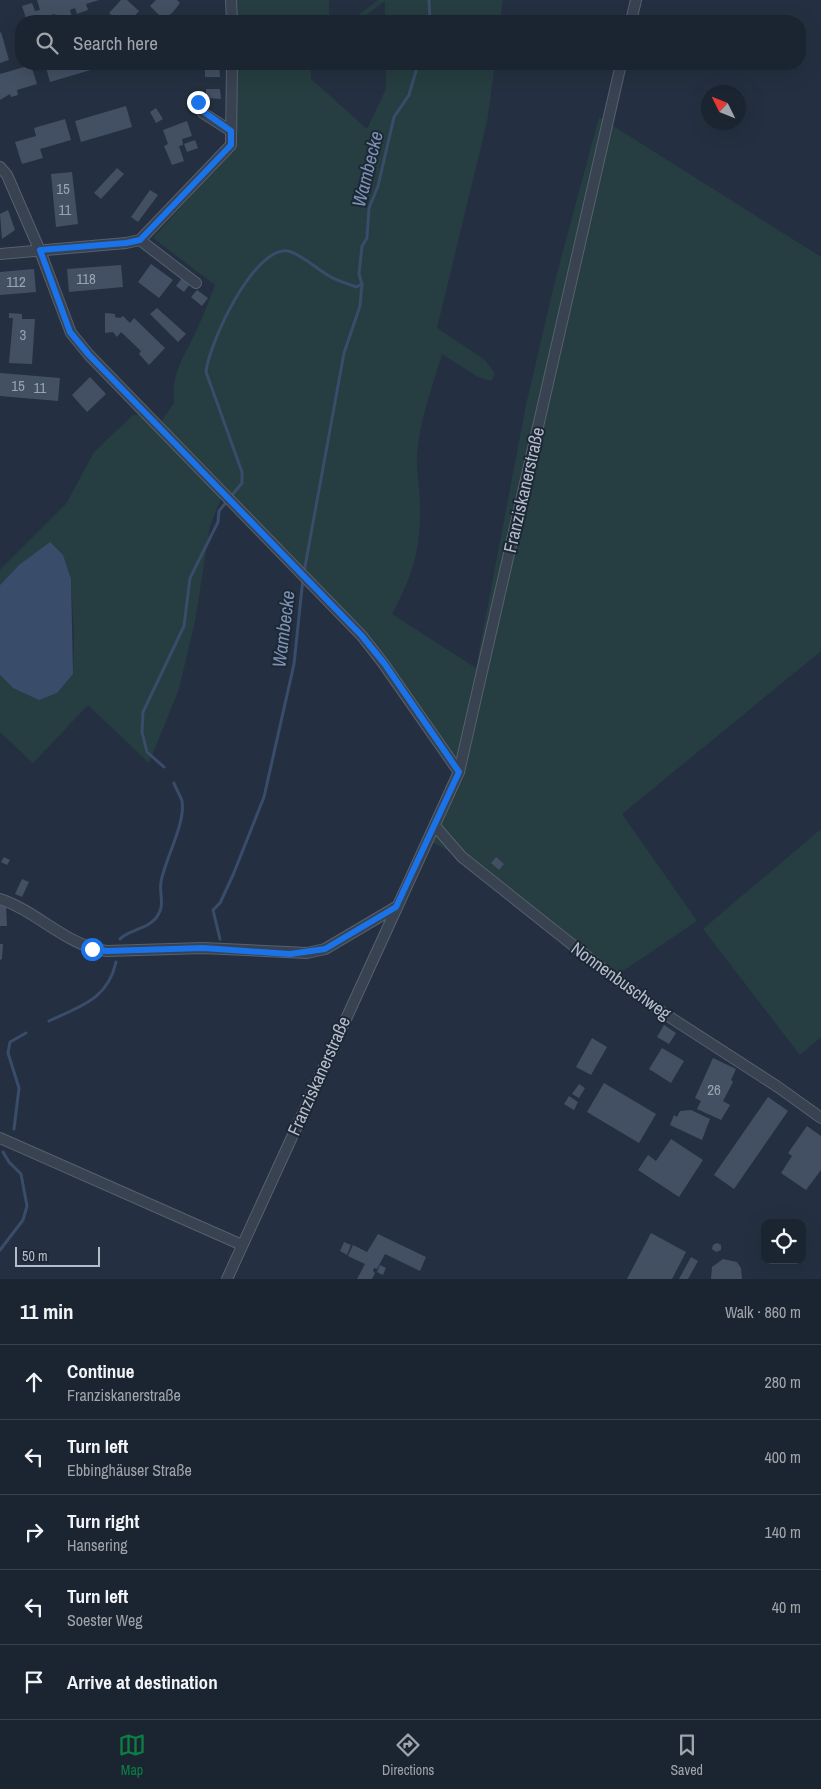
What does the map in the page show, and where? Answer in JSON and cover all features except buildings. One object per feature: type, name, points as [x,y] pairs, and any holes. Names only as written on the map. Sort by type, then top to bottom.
[{"type":"street","points":[[231,0],[232,15]]},
{"type":"street","points":[[632,15],[636,0]]},
{"type":"street","points":[[0,254],[126,243],[140,240],[231,145],[232,70]]},
{"type":"street","name":"Franziskanerstraße","points":[[227,1279],[459,772],[619,70]]},
{"type":"street","points":[[198,102],[204,112],[231,131]]},
{"type":"street","points":[[0,167],[6,175],[40,250],[70,332],[89,355],[362,636],[384,663],[459,772]]},
{"type":"street","points":[[140,240],[196,283]]},
{"type":"street","name":"Nonnenbuschweg","points":[[435,826],[462,857],[608,973],[665,1014],[778,1087],[821,1118]]},
{"type":"street","points":[[0,899],[17,905],[73,942],[92,949],[107,951],[203,948],[290,954],[325,949],[396,907]]},
{"type":"street","points":[[0,1138],[242,1245]]},
{"type":"green space","points":[[236,0],[329,0],[329,15],[236,15]]},
{"type":"green space","points":[[378,0],[503,0],[501,15],[385,15],[385,1],[366,15],[359,15]]},
{"type":"green space","points":[[237,70],[311,70],[311,79],[367,129],[386,89],[386,70],[494,70],[487,122],[437,328],[485,360],[495,374],[491,381],[478,377],[442,354],[427,404],[417,454],[420,520],[417,548],[410,574],[392,614],[476,668],[526,405],[555,281],[599,117],[821,257],[821,651],[622,814],[697,921],[608,981],[469,867],[445,849],[423,837],[452,772],[368,648],[222,496],[210,526],[195,621],[179,689],[149,763],[88,705],[33,763],[0,732],[0,675],[13,688],[73,674],[74,636],[71,579],[19,565],[0,585],[0,570],[66,504],[94,452],[133,415],[141,415],[157,428],[174,403],[177,373],[215,285],[153,238],[237,145]]},
{"type":"green space","points":[[821,829],[821,1037],[800,1055],[703,929]]},
{"type":"water","points":[[50,542],[63,555],[71,579],[73,674],[57,693],[39,700],[13,688],[0,675],[0,585],[19,565]]},
{"type":"waterway","name":"Wambecke","points":[[429,0],[430,15]]},
{"type":"waterway","name":"Wambecke","points":[[304,572],[344,353],[360,306],[362,284],[359,274],[362,246],[367,238],[369,208],[378,186],[394,117],[409,95],[416,70]]},
{"type":"waterway","name":"Wambecke","points":[[164,767],[147,752],[142,732],[143,712],[184,626],[190,578],[218,522],[219,511],[242,483],[242,472],[206,372],[215,340],[235,299],[248,279],[261,264],[275,254],[288,251],[293,252],[337,280],[356,287],[362,284]]},
{"type":"waterway","name":"Wambecke","points":[[220,939],[213,910],[220,903],[233,875],[264,797],[294,664],[303,578]]},
{"type":"waterway","name":"Wambecke","points":[[120,939],[128,933],[150,924],[160,911],[163,873],[181,820],[182,801],[174,783]]},
{"type":"waterway","name":"Wambecke","points":[[49,1021],[92,1000],[100,993],[107,985],[116,962]]},
{"type":"waterway","name":"Wambecke","points":[[14,1129],[19,1088],[8,1053],[10,1042],[26,1033]]},
{"type":"waterway","name":"Wambecke","points":[[0,1250],[23,1220],[27,1206],[21,1174],[9,1162],[3,1152]]},
{"type":"route","points":[[92,949],[107,951],[203,948],[253,949],[290,954],[325,949],[396,907],[459,772],[384,663],[362,636],[279,548],[89,355],[70,332],[40,250],[106,245],[140,240],[231,145],[231,131],[204,112],[198,102]]}]
